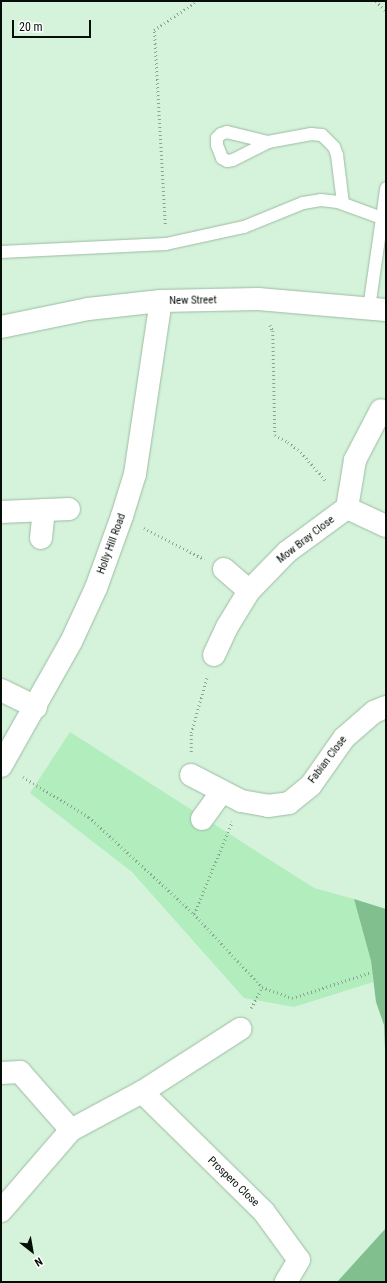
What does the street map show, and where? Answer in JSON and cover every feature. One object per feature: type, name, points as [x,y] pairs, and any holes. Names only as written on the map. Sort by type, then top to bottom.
[{"type":"street","name":"New Street","points":[[1,327],[88,309],[161,301],[258,300],[377,309]]},
{"type":"street","name":"Holly Hill Road","points":[[2,766],[71,642],[96,588],[122,516],[135,474],[161,301]]},
{"type":"street","points":[[381,410],[355,460],[347,508],[386,526]]},
{"type":"street","name":"Mow Bray Close","points":[[214,655],[227,627],[249,591],[287,552],[347,508]]},
{"type":"street","points":[[1,512],[69,509]]},
{"type":"street","points":[[41,538],[44,510]]},
{"type":"street","points":[[224,569],[249,591]]},
{"type":"street","points":[[1,690],[36,707]]},
{"type":"street","name":"Fabian Close","points":[[191,775],[232,796],[268,806],[289,803],[311,785],[344,738],[374,712],[386,706]]},
{"type":"street","points":[[202,819],[232,796]]},
{"type":"street","points":[[1,1211],[71,1130],[142,1092],[240,1029]]},
{"type":"street","points":[[1,1073],[20,1072],[71,1130]]},
{"type":"street","name":"Prospero Close","points":[[142,1092],[264,1212],[299,1260],[286,1282]]},
{"type":"lane","points":[[268,142],[311,134],[322,135],[329,140],[337,155],[343,203]]},
{"type":"lane","points":[[377,309],[382,218],[386,188]]},
{"type":"lane","points":[[1,252],[166,244],[244,227],[303,203],[321,200],[343,203],[382,218]]},
{"type":"path","points":[[166,244],[154,30],[197,1]]},
{"type":"path","points":[[377,1],[386,11]]},
{"type":"path","points":[[258,300],[273,331],[275,436],[288,442],[301,452],[347,508]]},
{"type":"path","points":[[122,516],[224,569]]},
{"type":"path","points":[[191,775],[191,733],[214,655]]},
{"type":"path","points":[[2,766],[89,816],[194,914],[262,987],[292,998],[372,972]]},
{"type":"path","points":[[194,914],[232,796]]},
{"type":"green space","points":[[70,732],[314,888],[354,899],[371,961],[373,982],[294,1007],[244,998],[132,872],[30,793]]},
{"type":"green space","points":[[354,899],[386,909],[386,1074],[384,1025],[376,1002],[371,961]]},
{"type":"green space","points":[[386,1228],[386,1282],[337,1282]]}]
